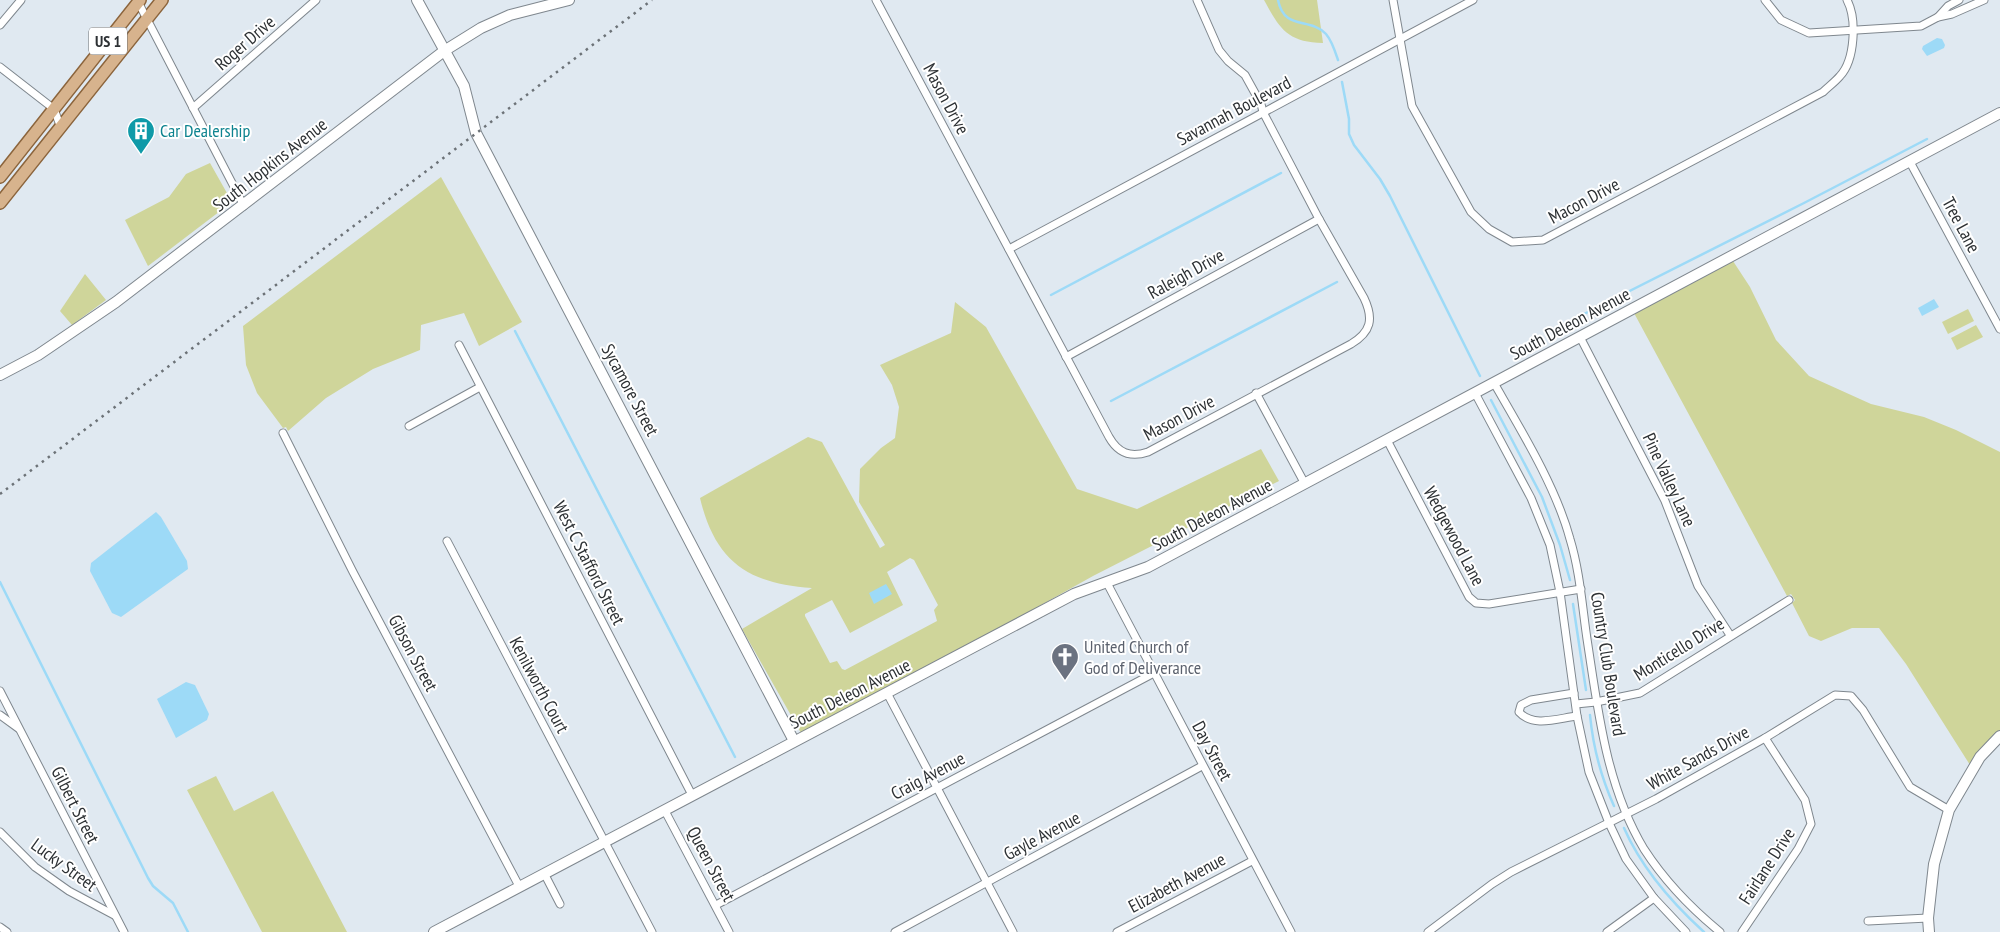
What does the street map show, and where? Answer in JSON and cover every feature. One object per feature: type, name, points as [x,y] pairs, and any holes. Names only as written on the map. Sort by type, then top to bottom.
[{"type":"main road","name":"US 1","points":[[0,203],[162,0]]},
{"type":"main road","name":"US 1","points":[[0,177],[139,1]]},
{"type":"street","points":[[0,25],[21,0]]},
{"type":"street","name":"Roger Drive","points":[[193,108],[316,0]]},
{"type":"street","name":"Sycamore Street","points":[[417,0],[464,86],[476,133],[794,741]]},
{"type":"street","name":"South Hopkins Avenue","points":[[0,375],[38,355],[71,333],[244,206],[444,51],[481,28],[510,15],[569,0]]},
{"type":"street","name":"Mason Drive","points":[[876,0],[1112,443],[1121,452],[1129,455],[1148,452],[1355,342],[1364,334],[1369,324],[1370,314],[1368,307],[1247,79],[1219,50],[1197,0]]},
{"type":"street","name":"Macon Drive","points":[[1393,0],[1412,106],[1471,212],[1489,229],[1512,242],[1543,240],[1823,92],[1841,76],[1850,59],[1853,31],[1847,0]]},
{"type":"street","name":"Savannah Boulevard","points":[[1009,249],[1473,0]]},
{"type":"street","points":[[1765,0],[1781,20],[1809,33],[1920,26],[1938,17],[1952,14],[1984,0]]},
{"type":"street","points":[[1938,17],[1948,6],[1958,0]]},
{"type":"street","points":[[139,1],[146,19],[244,206]]},
{"type":"street","points":[[0,67],[54,109],[61,128]]},
{"type":"street","name":"South Deleon Avenue","points":[[434,932],[1074,594],[1148,567],[2000,113]]},
{"type":"street","name":"Tree Lane","points":[[1910,162],[2000,329]]},
{"type":"street","name":"Raleigh Drive","points":[[1066,356],[1320,219]]},
{"type":"street","name":"Pine Valley Lane","points":[[1580,337],[1666,501],[1698,586],[1730,635]]},
{"type":"street","name":"West C Stafford Street","points":[[459,345],[692,795]]},
{"type":"street","name":"Country Club Boulevard","points":[[1494,383],[1549,485],[1570,538],[1581,589],[1596,702],[1610,766],[1627,814],[1644,849],[1671,884],[1700,915],[1720,932]]},
{"type":"street","points":[[409,426],[480,387]]},
{"type":"street","points":[[1256,393],[1304,484]]},
{"type":"street","name":"Country Club Boulevard","points":[[1475,393],[1531,498],[1550,545],[1560,592],[1574,693],[1589,772],[1609,823],[1626,859],[1654,898],[1686,932]]},
{"type":"street","name":"Gibson Street","points":[[283,433],[353,572],[519,886]]},
{"type":"street","name":"Wedgewood Lane","points":[[1386,440],[1469,597],[1476,604],[1489,604],[1581,589]]},
{"type":"street","name":"Kenilworth Court","points":[[447,541],[652,932]]},
{"type":"street","name":"Day Street","points":[[1107,583],[1291,932]]},
{"type":"street","name":"Monticello Drive","points":[[1576,704],[1640,693],[1730,635],[1789,600]]},
{"type":"street","name":"Craig Avenue","points":[[716,905],[1154,673]]},
{"type":"street","name":"Gilbert Street","points":[[0,691],[124,932]]},
{"type":"street","points":[[888,693],[1013,932]]},
{"type":"street","points":[[1574,693],[1532,700],[1521,705],[1519,712],[1524,718],[1536,721],[1578,716]]},
{"type":"street","name":"White Sands Drive","points":[[1428,932],[1492,884],[1656,799],[1765,738],[1835,695],[1851,696],[1863,710],[1910,787],[1949,810]]},
{"type":"street","points":[[0,715],[18,728]]},
{"type":"street","points":[[1929,932],[1928,918],[1934,864],[1949,810],[1980,757],[2000,736]]},
{"type":"street","name":"Fairlane Drive","points":[[1742,932],[1798,849],[1811,824],[1805,800],[1765,738]]},
{"type":"street","name":"Gayle Avenue","points":[[895,932],[1202,766]]},
{"type":"street","name":"Queen Street","points":[[665,810],[729,932]]},
{"type":"street","name":"Lucky Street","points":[[0,832],[35,867],[69,891],[115,916]]},
{"type":"street","name":"Elizabeth Avenue","points":[[1117,932],[1252,860]]},
{"type":"street","points":[[544,873],[560,904]]},
{"type":"street","points":[[1607,932],[1654,898]]},
{"type":"street","points":[[1868,921],[1928,918]]},
{"type":"green space","points":[[1264,0],[1317,0],[1323,43],[1301,40],[1286,32],[1275,19]]},
{"type":"green space","points":[[210,163],[232,202],[148,266],[125,220],[169,197],[186,174]]},
{"type":"green space","points":[[441,177],[522,322],[479,346],[464,313],[421,325],[420,350],[373,369],[326,398],[288,431],[286,427],[283,428],[257,393],[246,365],[243,326]]},
{"type":"green space","points":[[1733,261],[1750,287],[1776,340],[1809,376],[1871,404],[1924,417],[1956,430],[2000,452],[2000,730],[1970,765],[1906,664],[1879,628],[1852,628],[1821,641],[1809,636],[1792,603],[1795,600],[1791,594],[1787,596],[1634,313]]},
{"type":"green space","points":[[85,274],[106,300],[72,325],[60,311]]},
{"type":"green space","points":[[955,302],[986,327],[1077,489],[1137,509],[1261,449],[1279,481],[1093,576],[964,648],[801,733],[742,629],[812,588],[789,586],[770,581],[752,574],[738,565],[725,553],[715,538],[706,520],[700,498],[808,437],[822,442],[880,548],[885,545],[859,502],[860,469],[881,448],[895,438],[899,407],[892,385],[880,365],[951,333]],"holes":[[[910,558],[914,560],[938,605],[934,610],[937,621],[845,670],[842,669],[837,661],[830,663],[805,614],[832,600],[850,633],[903,605],[887,572]]]},
{"type":"green space","points":[[1968,309],[1974,321],[1948,334],[1942,322]]},
{"type":"green space","points":[[1976,325],[1983,337],[1957,350],[1951,338]]},
{"type":"green space","points":[[216,776],[234,811],[273,791],[347,932],[262,932],[187,790]]},
{"type":"water","points":[[1937,38],[1942,39],[1945,45],[1944,48],[1927,56],[1922,49],[1923,46]]},
{"type":"water","points":[[1934,299],[1939,307],[1922,316],[1918,308]]},
{"type":"water","points":[[156,512],[161,517],[187,561],[188,569],[121,617],[112,613],[90,571],[91,563]]},
{"type":"water","points":[[886,584],[892,594],[874,604],[869,593]]},
{"type":"water","points":[[186,682],[195,685],[209,714],[207,720],[176,738],[157,699]]},
{"type":"waterway","points":[[1278,0],[1281,10],[1286,16],[1292,20],[1320,29],[1326,34],[1332,43],[1338,60]]},
{"type":"waterway","points":[[1342,82],[1349,119],[1349,134],[1354,145],[1380,179],[1390,196],[1480,376]]},
{"type":"waterway","points":[[1584,314],[1927,139]]},
{"type":"waterway","points":[[1051,295],[1281,173]]},
{"type":"waterway","points":[[1111,401],[1337,282]]},
{"type":"waterway","points":[[515,331],[735,757]]},
{"type":"waterway","points":[[1491,400],[1542,497],[1560,545],[1570,580]]},
{"type":"waterway","points":[[0,582],[148,878],[153,886],[173,903],[188,932]]},
{"type":"waterway","points":[[1573,604],[1586,690]]},
{"type":"waterway","points":[[1590,715],[1598,762],[1614,806]]},
{"type":"waterway","points":[[1624,828],[1639,857],[1658,884],[1704,932]]},
{"type":"railway","points":[[0,494],[652,0]]},
{"type":"place","name":"Car Dealership","points":[[141,155]]},
{"type":"place","name":"United Church of God of Deliverance","points":[[1065,681]]}]
